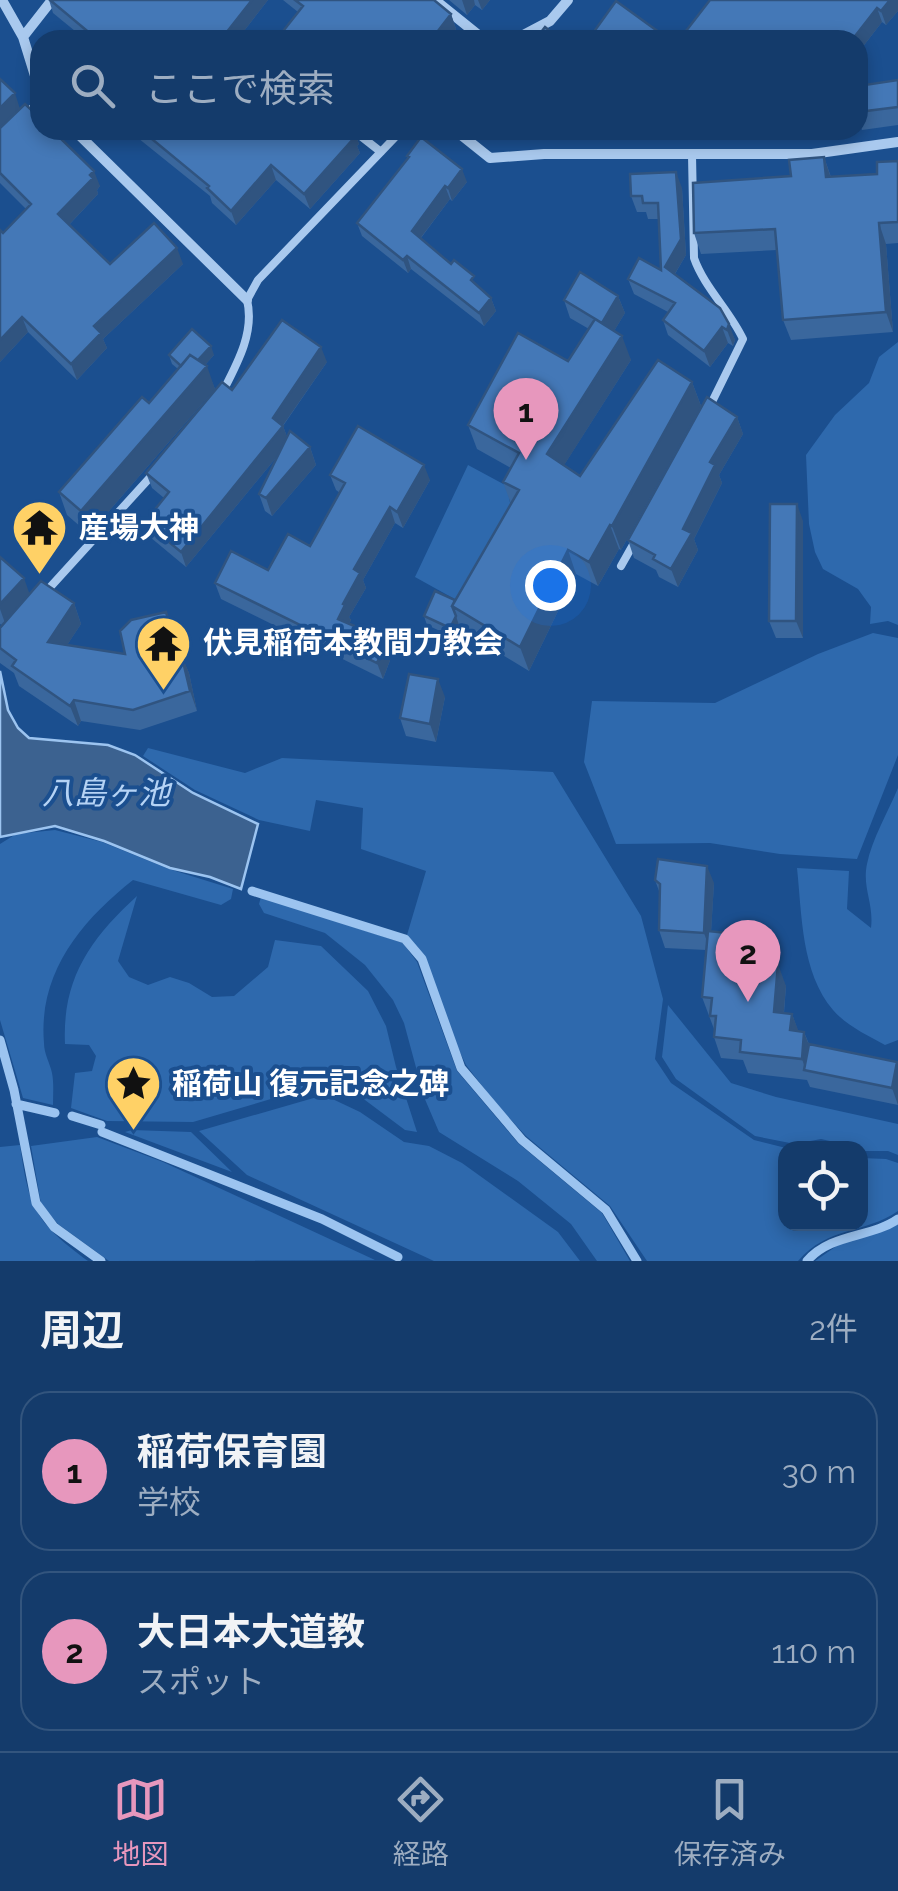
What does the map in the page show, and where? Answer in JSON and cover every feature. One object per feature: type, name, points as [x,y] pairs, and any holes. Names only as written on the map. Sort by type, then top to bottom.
[{"type":"street","points":[[2,0],[23,37],[30,60]]},
{"type":"street","points":[[23,37],[52,0]]},
{"type":"street","points":[[435,0],[471,30]]},
{"type":"street","points":[[532,30],[550,21],[568,0]]},
{"type":"street","points":[[84,140],[246,300]]},
{"type":"street","points":[[468,140],[490,158],[544,154],[812,154],[898,142]]},
{"type":"lane","points":[[13,126],[30,110]]},
{"type":"lane","points":[[366,140],[381,152]]},
{"type":"lane","points":[[211,406],[243,350],[252,318],[246,300],[258,280],[392,140]]},
{"type":"lane","points":[[692,155],[694,258],[744,339],[708,410]]},
{"type":"lane","points":[[32,608],[162,465]]},
{"type":"lane","points":[[621,566],[640,532]]},
{"type":"shaded area","points":[[898,342],[898,625],[888,621],[870,624],[871,607],[858,589],[823,569],[815,552],[809,524],[806,455],[835,415],[869,383],[879,357]]},
{"type":"shaded area","points":[[468,465],[507,486],[511,508],[460,602],[415,577]]},
{"type":"shaded area","points":[[873,633],[898,638],[898,755],[857,859],[780,854],[710,843],[616,844],[584,762],[592,701],[715,703],[818,654]]},
{"type":"shaded area","points":[[148,748],[245,773],[282,758],[553,772],[641,916],[663,999],[655,1059],[671,1083],[754,1140],[778,1146],[778,1231],[850,1231],[822,1242],[798,1261],[647,1261],[610,1206],[526,1136],[466,1065],[425,958],[407,935],[426,871],[361,849],[363,808],[316,800],[310,831],[259,820],[195,790],[143,756]]},
{"type":"shaded area","points":[[898,788],[898,1040],[885,1045],[844,1021],[822,995],[805,942],[797,868],[849,871],[847,909],[871,928],[867,864]]},
{"type":"shaded area","points":[[55,830],[102,842],[233,889],[231,899],[221,905],[133,880],[80,931],[56,971],[44,1018],[53,1105],[23,1098],[0,1020],[0,844],[16,834]]},
{"type":"shaded area","points":[[137,896],[118,961],[129,977],[148,985],[170,977],[212,997],[234,996],[268,967],[275,940],[321,946],[368,991],[386,1026],[417,1132],[405,1130],[361,1097],[325,1083],[193,1122],[107,1121],[71,1108],[75,1073],[92,1071],[96,1056],[89,1045],[65,1044],[65,1021],[74,980],[93,945]]},
{"type":"shaded area","points":[[261,897],[403,943],[417,962],[457,1071],[518,1143],[602,1213],[630,1261],[597,1261],[571,1224],[518,1181],[439,1132],[393,1000],[365,965],[325,933],[264,913],[259,904]]},
{"type":"shaded area","points":[[668,1005],[731,1083],[898,1124],[898,1155],[868,1151],[868,1141],[780,1141],[755,1136],[676,1079],[662,1057]]},
{"type":"shaded area","points":[[324,1095],[360,1112],[404,1142],[429,1146],[462,1163],[558,1232],[580,1261],[434,1261],[247,1175],[199,1131]]},
{"type":"shaded area","points":[[125,1132],[191,1132],[232,1172]]},
{"type":"shaded area","points":[[97,1137],[163,1162],[375,1260],[109,1261],[58,1224],[41,1204],[31,1146]]},
{"type":"shaded area","points":[[20,1145],[27,1185],[38,1213],[57,1236],[88,1261],[0,1261],[0,1147]]},
{"type":"shaded area","points":[[868,1158],[886,1159],[898,1163],[898,1211],[868,1226]]},
{"type":"shaded area","points":[[898,1224],[898,1261],[815,1261],[838,1245]]},
{"type":"water","name":"八島ヶ池","points":[[0,671],[8,710],[29,738],[108,745],[135,755],[193,793],[258,824],[241,889],[55,826],[0,837]]},
{"type":"building","points":[[50,0],[252,0],[228,30],[86,30]]},
{"type":"building","points":[[295,0],[434,0],[451,14],[439,30],[284,30],[303,6]]},
{"type":"building","points":[[710,0],[890,0],[881,11],[877,8],[860,30],[687,30]]},
{"type":"building","points":[[616,1],[656,30],[595,30]]},
{"type":"building","points":[[0,79],[15,93],[0,108]]},
{"type":"building","points":[[898,80],[898,107],[868,111],[868,84]]},
{"type":"building","points":[[25,104],[30,109],[30,140],[62,140],[94,171],[90,175],[93,178],[58,214],[110,264],[154,223],[177,248],[94,326],[101,333],[71,364],[22,317],[0,340],[0,230],[3,233],[31,204],[0,173],[0,128]]},
{"type":"building","points":[[153,140],[352,140],[304,194],[271,165],[231,211],[209,186]]},
{"type":"building","points":[[419,140],[425,140],[462,169],[412,231],[451,264],[454,260],[474,276],[471,280],[491,298],[479,313],[407,256],[403,260],[357,223]]},
{"type":"building","points":[[824,157],[826,177],[877,174],[877,162],[898,161],[898,222],[879,223],[886,312],[783,320],[775,229],[694,233],[693,183],[791,176],[789,160]]},
{"type":"building","points":[[676,172],[681,239],[665,267],[720,308],[729,324],[727,330],[722,327],[704,351],[663,320],[675,303],[628,279],[639,258],[661,270],[658,203],[643,203],[642,196],[631,196],[630,174]]},
{"type":"building","points":[[580,272],[618,296],[602,323],[564,300]]},
{"type":"building","points":[[595,319],[622,336],[547,454],[580,476],[658,360],[692,382],[589,562],[568,550],[520,647],[452,606],[519,490],[503,482],[519,453],[468,425],[518,333],[568,361]]},
{"type":"building","points":[[282,320],[321,347],[273,418],[283,426],[181,552],[145,522],[169,492],[146,473],[222,382],[232,390]]},
{"type":"building","points":[[192,329],[211,346],[198,360],[190,355],[181,366],[169,355]]},
{"type":"building","points":[[190,355],[207,366],[81,511],[59,492],[142,397],[149,403]]},
{"type":"building","points":[[707,397],[737,417],[710,462],[715,465],[683,529],[692,533],[671,569],[628,540]]},
{"type":"building","points":[[358,426],[424,465],[397,512],[390,507],[354,569],[360,573],[338,619],[387,640],[377,663],[215,583],[231,551],[268,570],[288,534],[310,546],[345,483],[330,475]]},
{"type":"building","points":[[290,431],[310,447],[266,498],[259,494]]},
{"type":"building","points":[[770,504],[797,504],[796,621],[769,621]]},
{"type":"building","points":[[0,557],[24,578],[0,604]]},
{"type":"building","points":[[41,581],[74,603],[48,642],[125,654],[120,631],[131,620],[166,612],[190,691],[133,710],[74,700],[70,706],[12,666],[16,660],[0,648],[0,628]]},
{"type":"building","points":[[435,591],[455,600],[452,606],[456,616],[450,628],[424,616]]},
{"type":"building","points":[[409,674],[438,679],[430,724],[400,718]]},
{"type":"building","points":[[658,859],[707,866],[704,933],[659,930],[660,884],[655,880]]},
{"type":"building","points":[[708,931],[756,936],[754,962],[778,964],[774,1012],[792,1014],[790,1030],[804,1032],[802,1059],[740,1052],[741,1040],[714,1037],[716,1016],[710,1016],[712,998],[702,997]]},
{"type":"building","points":[[809,1044],[897,1062],[892,1088],[804,1070]]},
{"type":"waterway","points":[[252,891],[405,939],[422,959],[461,1068],[522,1140],[606,1210],[637,1261]]},
{"type":"waterway","points":[[0,1040],[36,1203],[54,1227],[101,1261]]},
{"type":"waterway","points":[[16,1104],[55,1113]]},
{"type":"waterway","points":[[72,1116],[101,1125]]},
{"type":"waterway","points":[[102,1132],[322,1219],[398,1257]]},
{"type":"waterway","points":[[807,1261],[828,1245],[898,1219]]},
{"type":"place","name":"稲荷保育園","points":[[526,460]]},
{"type":"place","name":"産場大神","points":[[40,577]]},
{"type":"place","name":"伏見稲荷本教間力教会","points":[[164,692]]},
{"type":"place","name":"大日本大道教","points":[[748,1002]]},
{"type":"place","name":"稲荷山 復元記念之碑","points":[[133,1133]]}]
